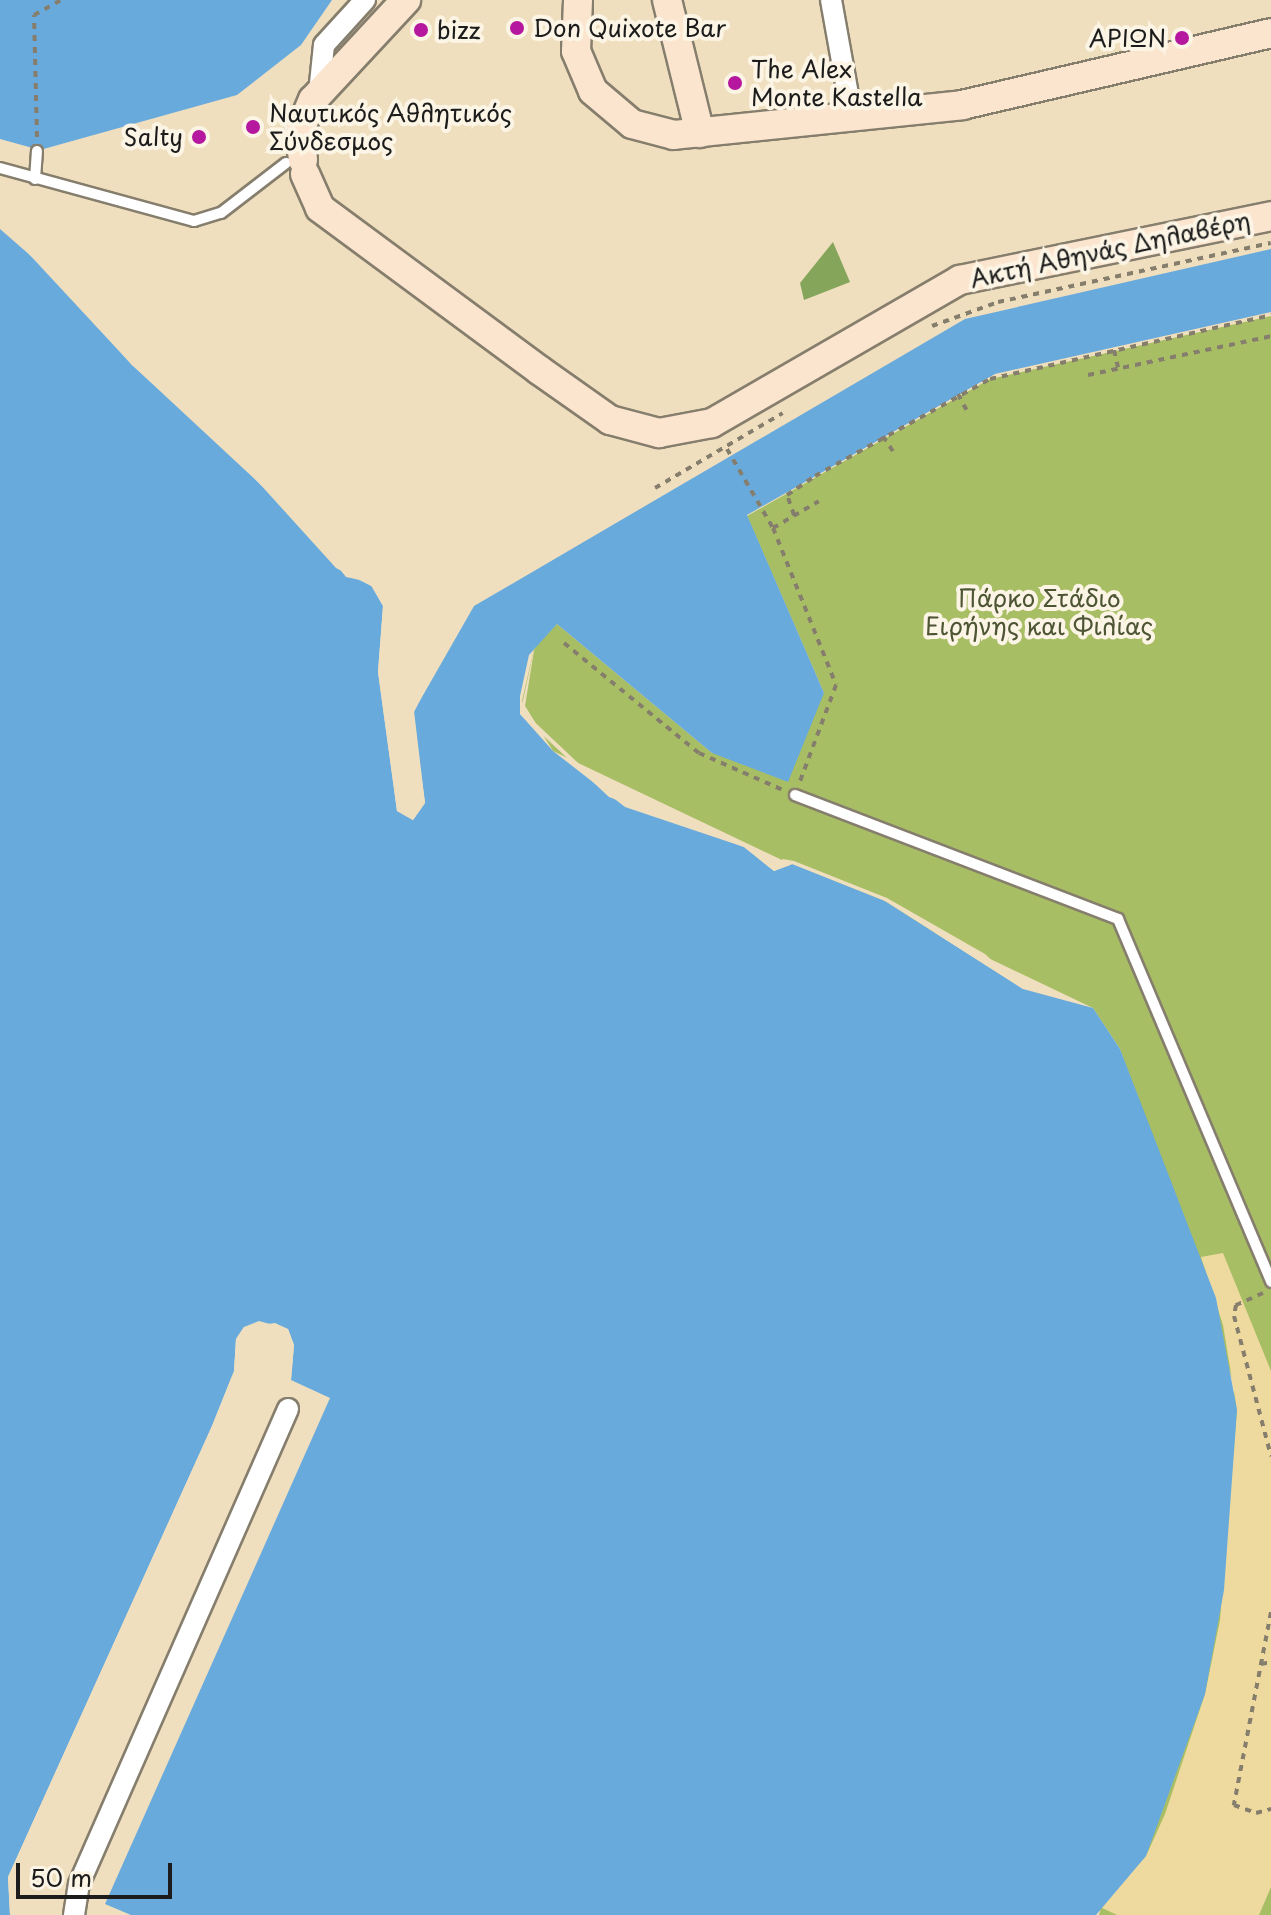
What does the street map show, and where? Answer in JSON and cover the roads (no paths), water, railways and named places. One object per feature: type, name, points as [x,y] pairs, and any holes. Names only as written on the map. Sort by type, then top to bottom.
[{"type":"street","points":[[319,93],[324,45],[365,0]]},
{"type":"street","points":[[294,172],[300,130],[319,93],[406,0]]},
{"type":"street","points":[[578,0],[578,58],[603,102],[645,129],[700,133],[984,101],[1271,33]]},
{"type":"street","points":[[667,0],[700,133]]},
{"type":"street","points":[[831,0],[852,117]]},
{"type":"street","name":"Ακτή Αθηνάς Δηλαβέρη","points":[[294,172],[331,217],[599,414],[653,432],[712,423],[960,280],[1271,216]]},
{"type":"street","points":[[74,1915],[79,1884],[288,1409]]},
{"type":"lane","points":[[35,179],[37,151]]},
{"type":"lane","points":[[0,168],[194,221],[221,213],[294,172]]},
{"type":"lane","points":[[795,795],[1118,919],[1271,1282]]},
{"type":"water","points":[[0,0],[332,0],[301,45],[237,95],[40,150],[0,139]]},
{"type":"water","points":[[0,229],[55,277],[132,365],[230,451],[336,568],[373,587],[383,606],[378,672],[397,811],[413,820],[425,803],[414,711],[474,606],[965,319],[1271,249],[1271,312],[995,374],[747,515],[824,693],[788,782],[712,753],[557,624],[529,655],[520,696],[520,714],[553,751],[625,807],[744,847],[774,871],[793,864],[885,901],[1023,989],[1093,1008],[1120,1049],[1216,1298],[1237,1410],[1224,1590],[1205,1694],[1146,1856],[1096,1915],[131,1915],[105,1904],[330,1398],[291,1380],[294,1345],[288,1329],[275,1323],[244,1327],[236,1339],[234,1371],[212,1426],[8,1877],[10,1915],[0,1915]]},
{"type":"place","name":"Don Quixote Bar","points":[[517,28]]},
{"type":"place","name":"bizz","points":[[421,30]]},
{"type":"place","name":"ΑΡΙΩΝ","points":[[1182,38]]},
{"type":"place","name":"The Alex Monte Kastella","points":[[735,83]]},
{"type":"place","name":"Ναυτικός Αθλητικός Σύνδεσμος","points":[[253,127]]},
{"type":"place","name":"Salty","points":[[199,137]]},
{"type":"park label","name":"Πάρκο Στάδιο Ειρήνης και Φιλίας","points":[[1039,612]]}]
